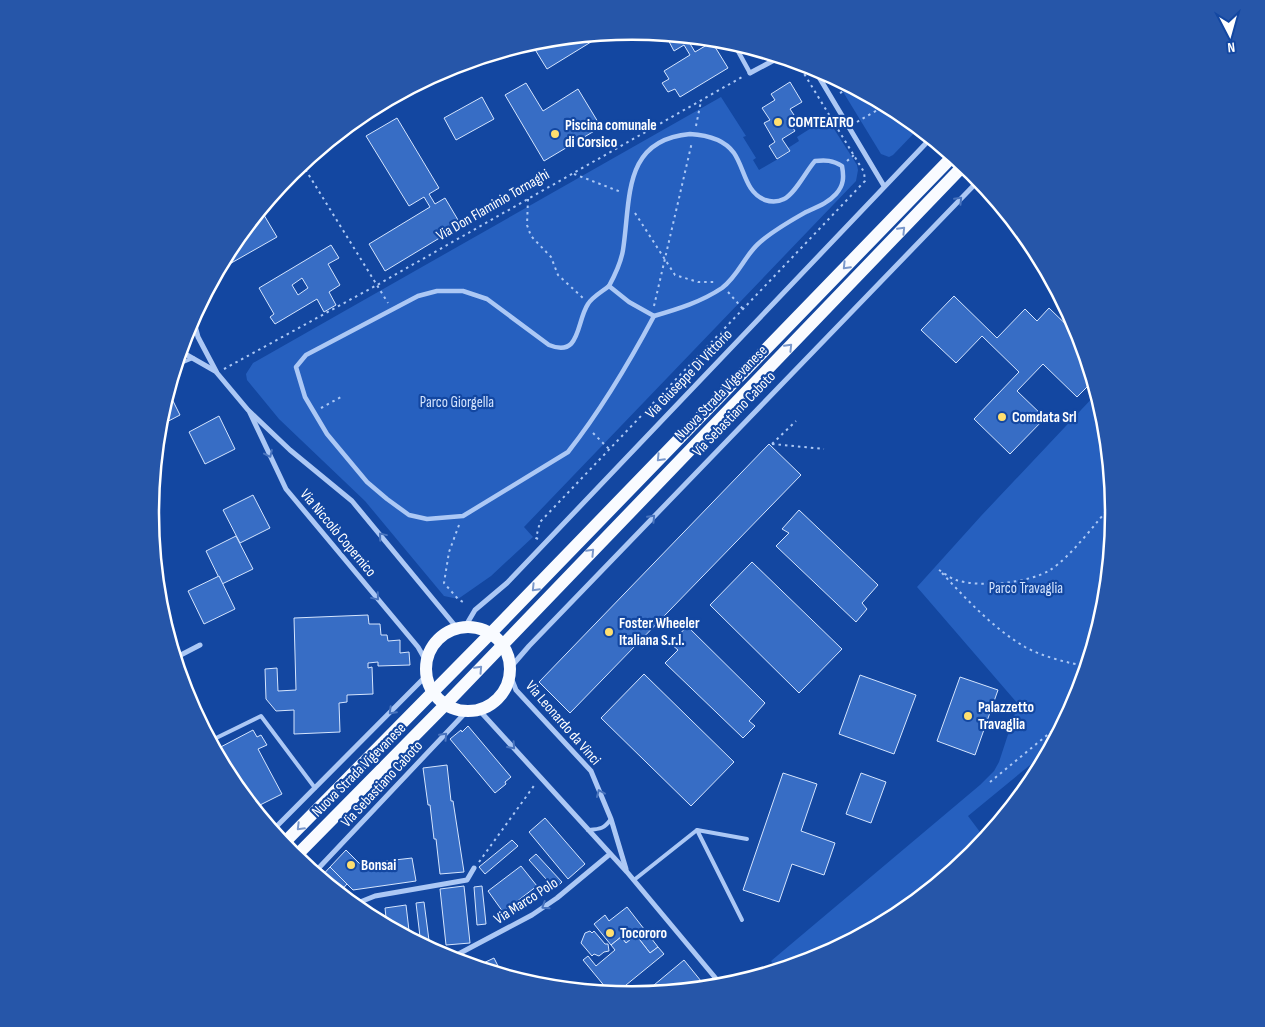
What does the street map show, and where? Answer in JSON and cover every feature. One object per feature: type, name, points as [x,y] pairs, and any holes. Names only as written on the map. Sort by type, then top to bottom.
[{"type":"main road","name":"Nuova Strada Vigevanese","points":[[289,838],[491,633],[948,161]]},
{"type":"main road","name":"Nuova Strada Vigevanese","points":[[301,851],[446,705],[502,644],[958,171]]},
{"type":"main road","points":[[461,627],[480,628],[491,633],[502,644],[509,659],[510,672],[507,684],[500,697],[491,704],[473,710],[459,710],[446,705],[433,692],[426,676],[426,661],[430,651],[438,639],[461,627]]},
{"type":"street","points":[[739,52],[750,72],[772,61]]},
{"type":"street","points":[[820,79],[884,186]]},
{"type":"street","points":[[694,134],[709,136],[722,142],[734,153],[750,188],[758,197],[771,202],[783,200],[792,193],[805,172],[815,161],[829,160],[836,162],[842,166],[844,178],[836,194],[826,202],[788,222],[759,243],[738,273],[723,287],[703,299],[654,316],[633,354],[568,452],[463,516],[427,520],[409,515],[367,482],[327,434],[305,397],[296,367],[306,355],[418,296],[437,291],[463,292],[487,300],[549,345],[559,349],[569,346],[575,339],[588,303],[609,286],[615,274],[623,252],[633,175],[645,155],[655,144],[674,136],[694,134]]},
{"type":"street","name":"Via Giuseppe Di Vittorio","points":[[461,627],[475,610],[507,583],[927,143]]},
{"type":"street","name":"Via Sebastiano Caboto","points":[[510,672],[543,632],[973,186]]},
{"type":"street","points":[[609,286],[629,302],[654,316]]},
{"type":"street","name":"Via Niccolò Copernico","points":[[196,330],[217,372],[248,410],[290,450],[352,501],[461,627]]},
{"type":"street","points":[[187,354],[217,372]]},
{"type":"street","name":"Via Niccolò Copernico","points":[[248,410],[286,489],[418,647],[426,661]]},
{"type":"street","points":[[181,655],[200,645]]},
{"type":"street","name":"Via Leonardo da Vinci","points":[[510,672],[516,690],[591,771],[611,819],[627,872]]},
{"type":"street","points":[[277,826],[426,676]]},
{"type":"street","name":"Via Sebastiano Caboto","points":[[319,868],[473,710]]},
{"type":"street","name":"Via Leonardo da Vinci","points":[[473,710],[540,777],[627,872],[717,979]]},
{"type":"street","name":"Via Marco Polo","points":[[459,954],[490,938],[557,898],[610,854]]},
{"type":"street","points":[[362,902],[375,896],[467,880],[474,868]]},
{"type":"lane","points":[[184,362],[194,358]]},
{"type":"lane","points":[[216,738],[261,716],[315,788]]},
{"type":"lane","points":[[588,830],[601,829],[611,819]]},
{"type":"lane","points":[[634,880],[697,830],[747,838]]},
{"type":"lane","points":[[697,830],[742,920]]},
{"type":"path","name":"Via Don Flaminio Tornaghi","points":[[217,372],[377,285],[750,72]]},
{"type":"path","points":[[840,93],[845,91]]},
{"type":"path","points":[[654,316],[654,301],[702,100]]},
{"type":"path","points":[[857,122],[879,109]]},
{"type":"path","points":[[306,171],[392,309]]},
{"type":"path","points":[[572,174],[620,192],[675,275],[698,282],[718,282],[743,309]]},
{"type":"path","points":[[528,199],[527,225],[531,236],[551,257],[558,275],[588,303]]},
{"type":"path","points":[[314,411],[340,397]]},
{"type":"path","points":[[796,420],[772,444],[824,449]]},
{"type":"path","points":[[586,427],[609,449]]},
{"type":"path","points":[[1081,665],[1072,664],[1026,648],[978,611],[939,570],[955,580],[978,584],[1007,582],[1033,576],[1050,570],[1067,555],[1106,511]]},
{"type":"path","points":[[463,516],[449,552],[444,584],[463,602]]},
{"type":"path","points":[[990,782],[1053,730]]},
{"type":"path","points":[[474,868],[540,777]]},
{"type":"green space","points":[[841,89],[869,103],[914,133],[893,155],[889,157],[881,154]]},
{"type":"green space","name":"Parco Giorgella","points":[[721,97],[746,136],[743,137],[756,158],[753,160],[759,170],[790,152],[788,148],[799,141],[797,137],[827,118],[857,165],[856,181],[524,527],[533,537],[491,576],[458,599],[444,596],[365,501],[279,419],[247,380],[246,374],[253,363]]},
{"type":"green space","name":"Parco Travaglia","points":[[1092,399],[1102,452],[1105,483],[1106,514],[1102,575],[1097,606],[1081,666],[1070,695],[1043,750],[1037,759],[968,816],[981,833],[945,869],[921,889],[869,924],[814,951],[774,965],[771,961],[980,785],[994,771],[999,762],[1018,704],[917,587]]},
{"type":"building","points":[[591,42],[547,69],[535,50]]},
{"type":"building","points":[[669,42],[690,44],[695,52],[705,46],[715,47],[728,68],[680,97],[675,89],[668,92],[662,83],[669,79],[664,71],[690,55],[684,45],[674,51]]},
{"type":"building","name":"COMTEATRO","points":[[790,82],[802,102],[790,109],[794,115],[787,119],[795,131],[782,139],[790,151],[777,159],[769,146],[775,142],[764,123],[770,120],[762,108],[775,100],[771,94]]},
{"type":"building","points":[[526,83],[543,111],[578,89],[601,127],[544,161],[505,95]]},
{"type":"building","points":[[482,97],[494,119],[456,140],[444,118]]},
{"type":"building","points":[[397,118],[439,188],[429,194],[435,204],[445,198],[461,225],[385,271],[369,244],[430,207],[424,197],[409,206],[366,136]]},
{"type":"building","points":[[265,216],[277,237],[231,263]]},
{"type":"building","points":[[331,245],[339,258],[328,264],[340,285],[329,292],[336,305],[324,312],[317,299],[275,324],[270,317],[274,314],[259,288]],"holes":[[[302,278],[308,288],[298,295],[292,285]]]},
{"type":"building","points":[[954,296],[997,338],[1025,309],[1037,321],[1049,308],[1067,325],[1088,386],[1077,397],[1043,364],[1017,391],[1045,418],[1010,454],[974,419],[1019,372],[982,336],[956,363],[921,330]]},
{"type":"building","points":[[173,401],[180,415],[168,421]]},
{"type":"building","points":[[219,416],[235,449],[205,464],[189,432]]},
{"type":"building","points":[[769,444],[801,475],[570,713],[539,682]]},
{"type":"building","points":[[253,495],[270,528],[240,543],[223,510]]},
{"type":"building","points":[[799,510],[878,585],[862,603],[867,609],[856,622],[776,546],[789,533],[782,529]]},
{"type":"building","points":[[236,536],[253,569],[222,584],[206,551]]},
{"type":"building","points":[[752,562],[842,649],[799,693],[710,605]]},
{"type":"building","points":[[219,576],[235,609],[204,624],[188,591]]},
{"type":"building","points":[[368,615],[369,624],[380,624],[381,635],[387,635],[388,641],[400,640],[400,653],[409,652],[410,665],[378,666],[378,662],[368,663],[368,668],[372,667],[373,694],[347,695],[347,702],[339,703],[340,732],[294,734],[294,710],[276,711],[266,699],[265,669],[277,668],[278,691],[296,690],[294,618]]},
{"type":"building","points":[[687,626],[765,703],[749,721],[755,726],[743,738],[665,663],[678,650],[671,644]]},
{"type":"building","points":[[644,674],[734,762],[691,806],[601,718]]},
{"type":"building","points":[[860,675],[916,695],[894,754],[839,734]]},
{"type":"building","name":"Palazzetto Travaglia","points":[[960,677],[998,690],[975,755],[937,741]]},
{"type":"building","points":[[468,726],[511,777],[495,793],[450,739]]},
{"type":"building","points":[[253,730],[257,737],[261,735],[267,745],[258,749],[282,794],[260,805],[220,747]]},
{"type":"building","points":[[447,765],[451,801],[453,801],[464,872],[440,874],[436,839],[434,839],[423,768]]},
{"type":"building","points":[[783,773],[817,784],[801,831],[835,843],[824,875],[792,864],[779,902],[743,890]]},
{"type":"building","points":[[861,773],[886,782],[871,823],[846,814]]},
{"type":"building","points":[[545,818],[585,864],[568,879],[529,832]]},
{"type":"building","points":[[512,840],[518,846],[485,874],[479,867]]},
{"type":"building","points":[[346,850],[360,864],[412,858],[416,881],[353,890],[330,867]]},
{"type":"building","points":[[536,854],[562,882],[555,889],[529,860]]},
{"type":"building","points":[[521,866],[537,886],[503,912],[488,891]]},
{"type":"building","points":[[330,867],[347,884],[343,888],[325,873]]},
{"type":"building","points":[[464,886],[470,943],[446,945],[440,889]]},
{"type":"building","points":[[482,886],[486,924],[477,925],[474,887]]},
{"type":"building","points":[[424,902],[429,941],[420,936],[416,903]]},
{"type":"building","points":[[406,905],[409,931],[386,918],[385,908]]},
{"type":"building","points":[[627,907],[658,947],[650,953],[636,935],[626,943],[621,937],[611,945],[594,924],[605,915],[609,921]]},
{"type":"building","points":[[590,931],[592,933],[594,931],[605,944],[608,944],[609,951],[599,956],[594,954],[592,956],[581,943],[585,933]]},
{"type":"building","points":[[636,935],[650,953],[658,947],[664,954],[624,987],[604,986],[583,960],[588,956],[596,966],[615,950],[611,945],[621,937],[626,943]]},
{"type":"building","points":[[494,958],[499,968],[483,963]]},
{"type":"building","points":[[684,960],[701,981],[694,983],[652,986]]},
{"type":"place","name":"COMTEATRO","points":[[778,122]]},
{"type":"place","name":"Piscina comunale di Corsico","points":[[555,134]]},
{"type":"place","name":"Comdata Srl","points":[[1002,417]]},
{"type":"place","name":"Foster Wheeler Italiana S.r.l.","points":[[609,632]]},
{"type":"place","name":"Palazzetto Travaglia","points":[[968,716]]},
{"type":"place","name":"Bonsai","points":[[351,865]]},
{"type":"place","name":"Tocororo","points":[[610,933]]}]
